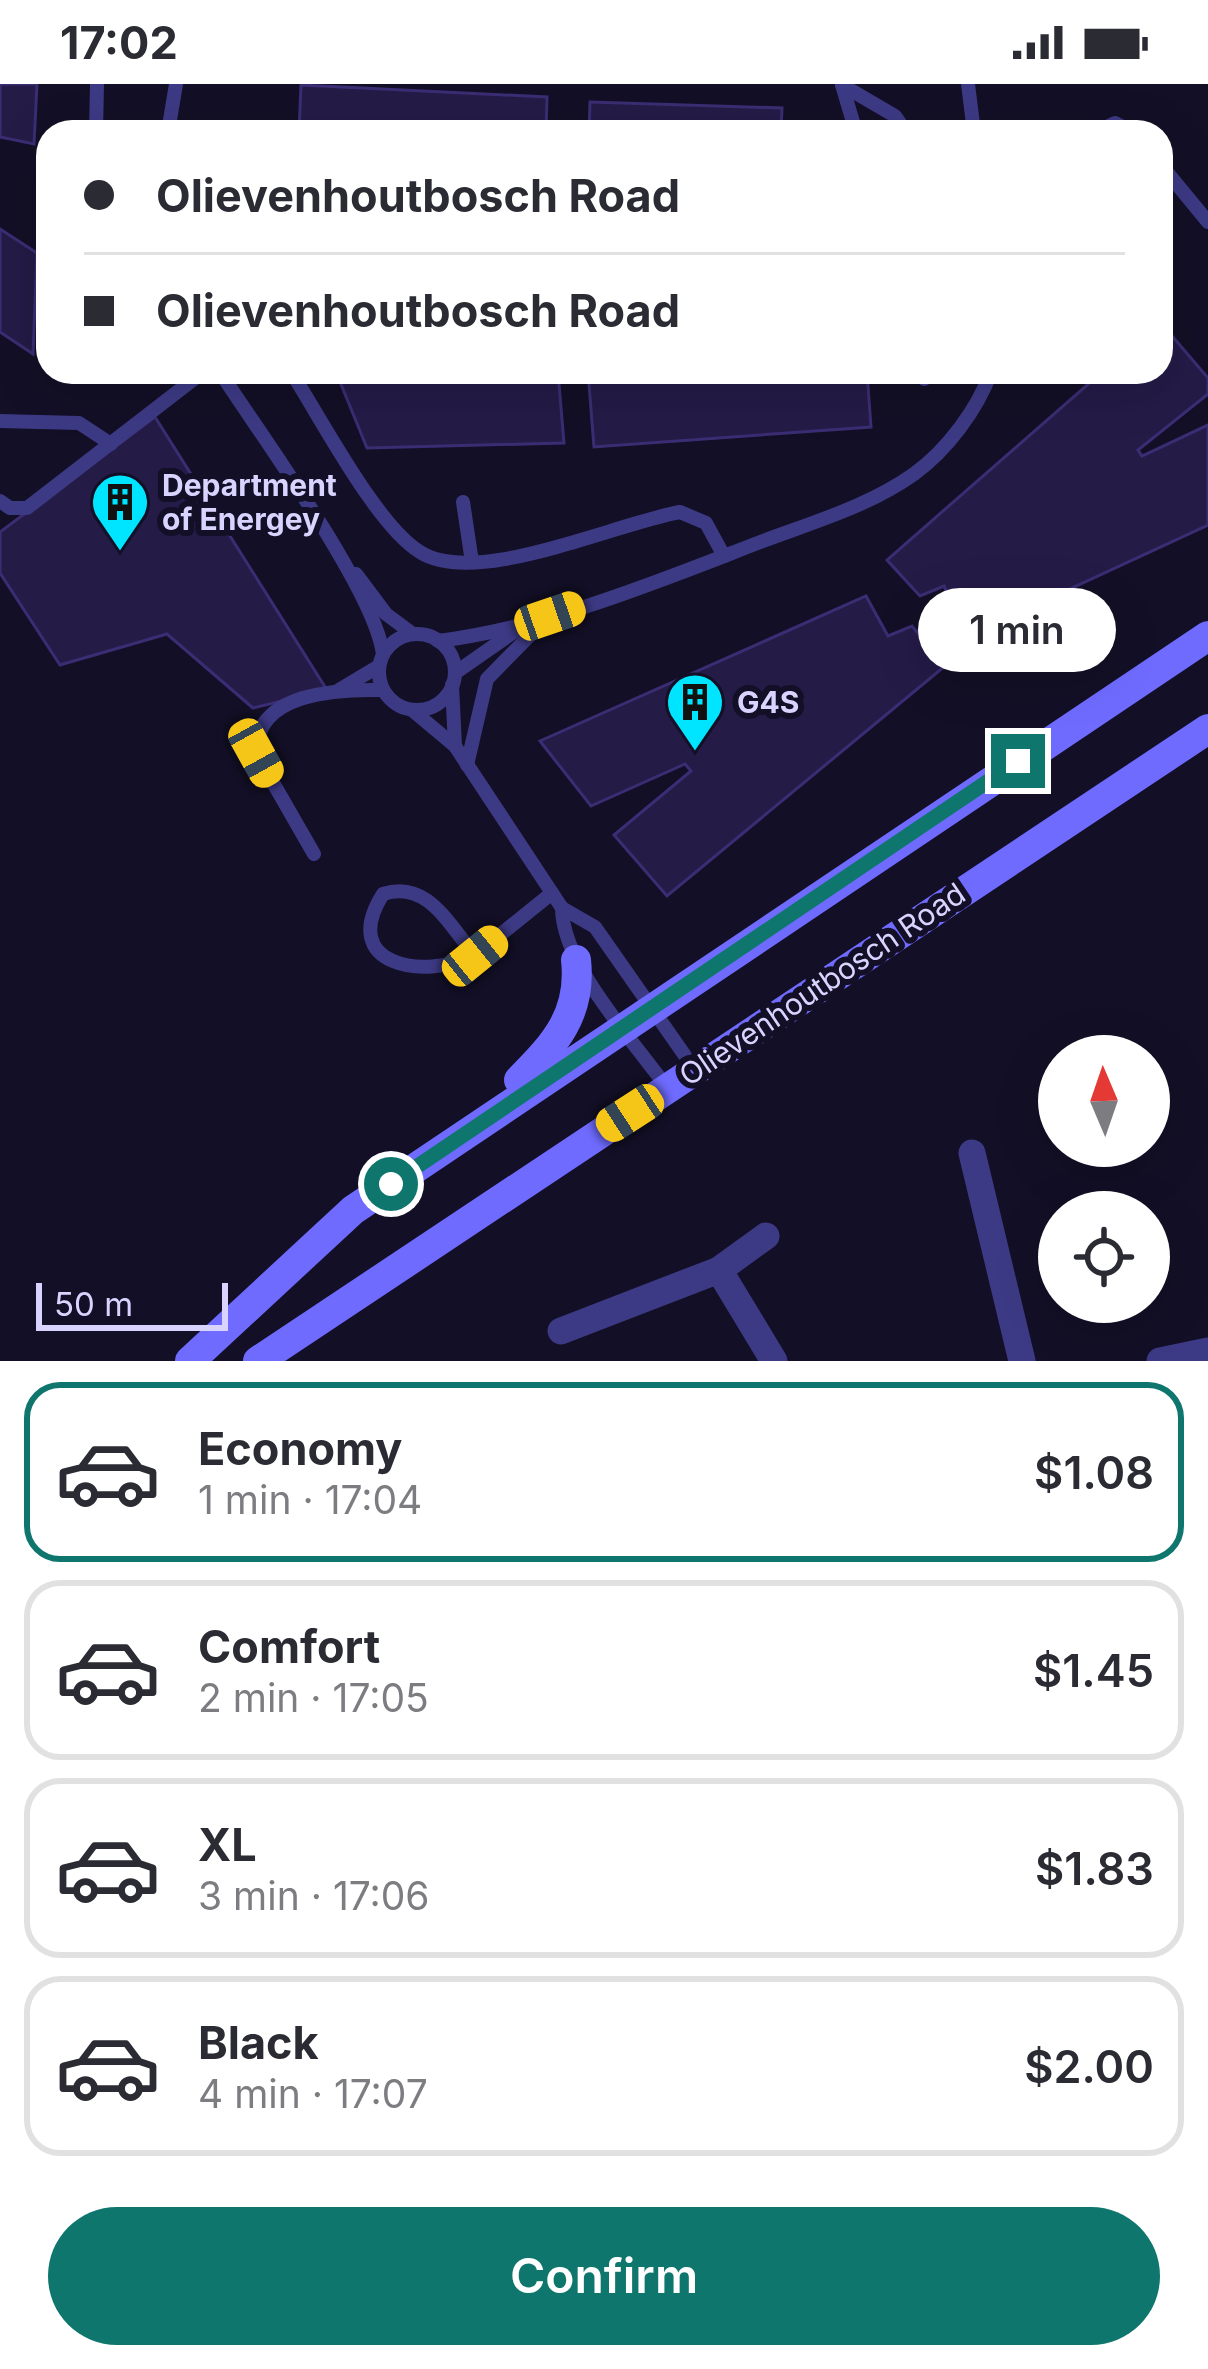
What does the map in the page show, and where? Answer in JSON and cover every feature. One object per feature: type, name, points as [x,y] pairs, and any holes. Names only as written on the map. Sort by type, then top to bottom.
[{"type":"main road","points":[[190,1361],[352,1210],[1208,635]]},
{"type":"main road","name":"Olievenhoutbosch Road","points":[[258,1361],[1208,729]]},
{"type":"main road","points":[[468,1131],[556,1043],[576,998],[576,959]]},
{"type":"street","points":[[972,1153],[1022,1361]]},
{"type":"street","points":[[561,1331],[719,1270],[766,1236]]},
{"type":"street","points":[[719,1270],[774,1361]]},
{"type":"street","points":[[1160,1361],[1208,1351]]},
{"type":"lane","points":[[96,120],[97,84]]},
{"type":"lane","points":[[170,120],[176,84]]},
{"type":"lane","points":[[841,84],[852,120]]},
{"type":"lane","points":[[841,84],[898,120]]},
{"type":"lane","points":[[968,84],[972,120]]},
{"type":"lane","points":[[1173,180],[1208,222]]},
{"type":"lane","points":[[0,501],[10,508],[28,508],[188,384]]},
{"type":"lane","points":[[228,384],[339,559],[378,631],[383,690]]},
{"type":"lane","points":[[299,384],[405,541],[441,561],[472,562],[680,512],[706,524],[724,556]]},
{"type":"lane","points":[[339,559],[386,614],[413,634],[438,640],[522,626],[840,512],[914,474],[966,418],[984,384]]},
{"type":"lane","points":[[0,421],[79,423],[111,444]]},
{"type":"lane","points":[[463,502],[472,562]]},
{"type":"lane","points":[[467,765],[487,679],[513,646],[550,616]]},
{"type":"lane","points":[[412,710],[436,705],[453,679],[522,626]]},
{"type":"lane","points":[[340,690],[413,634]]},
{"type":"lane","points":[[438,640],[453,661],[455,746]]},
{"type":"lane","points":[[314,854],[256,753],[256,736],[267,719],[293,702],[340,690],[383,690],[455,746],[562,908],[596,927],[695,1070]]},
{"type":"lane","points":[[475,956],[428,897],[401,888],[383,894],[372,911],[370,928],[385,958],[421,970],[475,956],[552,893]]},
{"type":"lane","points":[[562,908],[562,929],[576,959],[667,1088]]},
{"type":"building","points":[[0,84],[37,84],[34,144],[0,137]]},
{"type":"building","points":[[301,85],[547,97],[546,120],[300,120]]},
{"type":"building","points":[[590,102],[782,108],[782,120],[589,120]]},
{"type":"building","points":[[0,229],[36,252],[33,354],[0,332]]},
{"type":"building","points":[[1173,337],[1208,378],[1208,394],[1138,450],[1142,456],[1208,425],[1208,525],[968,636],[944,586],[920,596],[887,560],[1088,384],[1173,384]]},
{"type":"building","points":[[341,384],[559,384],[564,443],[367,448]]},
{"type":"building","points":[[589,384],[868,384],[871,427],[594,447]]},
{"type":"building","name":"Department of Energey","points":[[155,417],[327,690],[253,708],[167,634],[60,665],[0,573],[0,532]]},
{"type":"building","name":"G4S","points":[[866,596],[888,636],[912,626],[945,666],[667,896],[614,835],[691,771],[685,764],[591,806],[540,741]]},
{"type":"place","name":"Department of Energey","points":[[120,553]]},
{"type":"place","name":"G4S","points":[[695,753]]},
{"type":"route","points":[[391,1184],[1018,761]]}]
